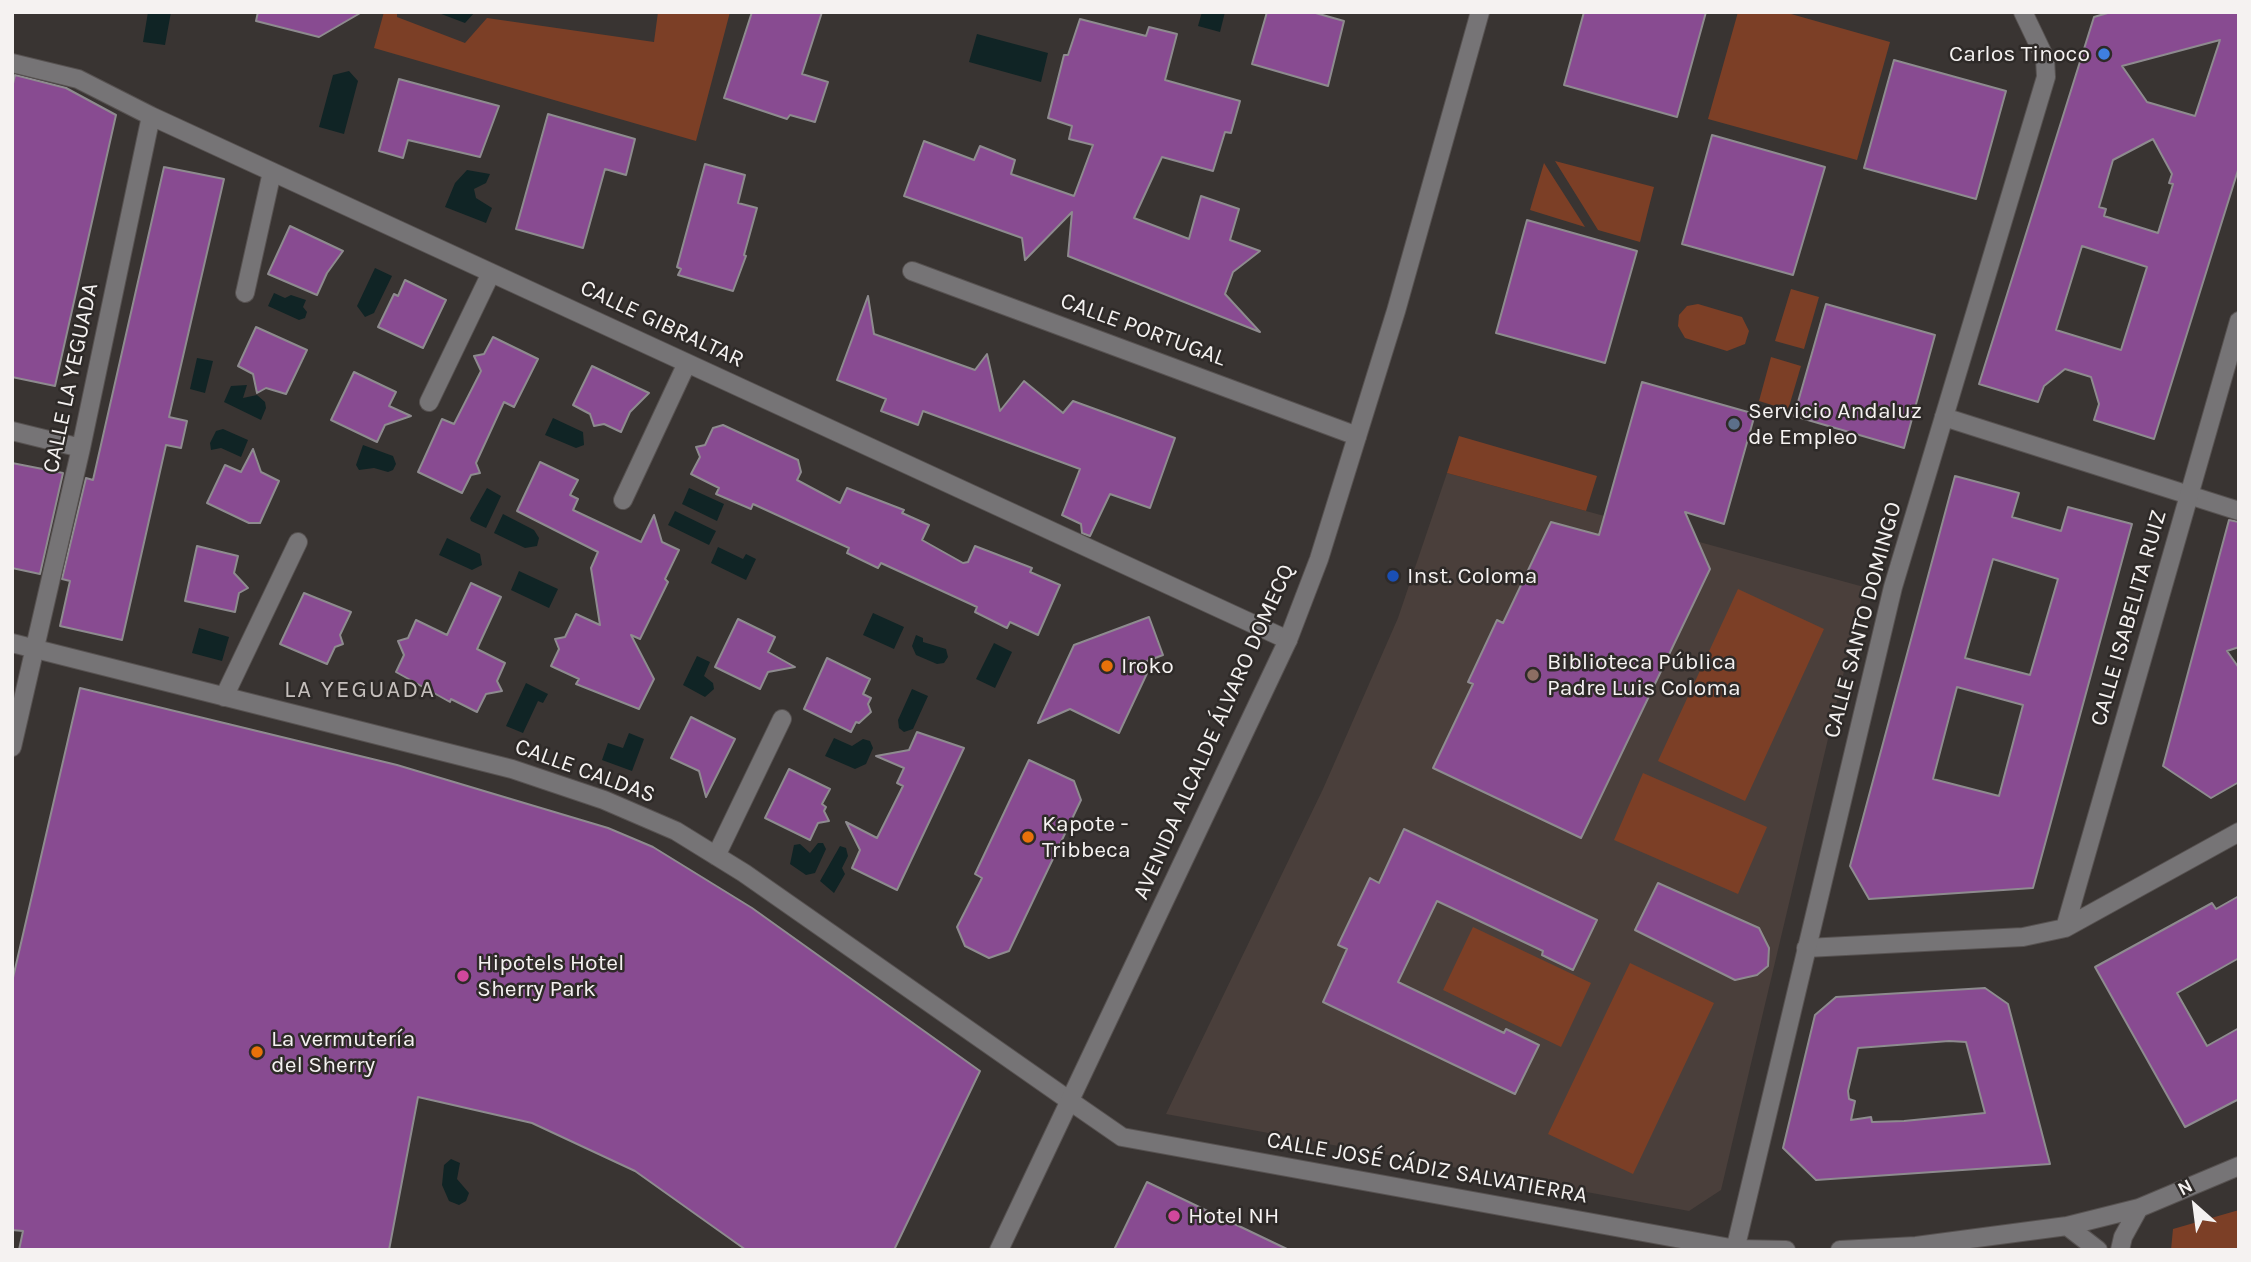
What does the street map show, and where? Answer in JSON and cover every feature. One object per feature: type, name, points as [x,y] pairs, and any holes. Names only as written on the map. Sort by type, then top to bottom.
[{"type":"street","name":"AVENIDA ALCALDE ÁLVARO DOMECQ","points":[[999,1250],[1288,640],[1319,559],[1357,436],[1480,12]]},
{"type":"street","name":"CALLE SANTO DOMINGO","points":[[1736,1249],[1893,587],[2046,77],[2045,58],[2023,12]]},
{"type":"street","name":"CALLE GIBRALTAR","points":[[12,63],[78,79],[151,116],[1288,640]]},
{"type":"street","name":"CALLE LA YEGUADA","points":[[12,747],[81,448],[151,116]]},
{"type":"street","points":[[245,293],[272,172]]},
{"type":"street","name":"CALLE PORTUGAL","points":[[912,271],[1357,436]]},
{"type":"street","points":[[429,402],[491,273]]},
{"type":"street","name":"CALLE ISABELITA RUIZ","points":[[2065,928],[2239,321]]},
{"type":"street","points":[[623,500],[687,363]]},
{"type":"street","points":[[1944,417],[2239,511]]},
{"type":"street","points":[[12,431],[81,448]]},
{"type":"street","points":[[224,697],[298,542]]},
{"type":"street","name":"CALLE CALDAS","points":[[12,643],[539,777],[604,800],[664,826],[716,856],[1069,1101]]},
{"type":"street","points":[[716,856],[782,719]]},
{"type":"street","points":[[1806,948],[2023,937],[2065,928],[2239,832]]},
{"type":"street","name":"CALLE JOSÉ CÁDIZ SALVATIERRA","points":[[1069,1101],[1122,1137],[1736,1249],[1786,1250]]},
{"type":"street","points":[[1840,1250],[1921,1248],[2067,1226],[2139,1208],[2239,1166]]},
{"type":"street","points":[[2120,1250],[2123,1237],[2139,1208]]},
{"type":"street","points":[[2067,1226],[2098,1250]]},
{"type":"shaded area","points":[[384,12],[397,12],[397,17],[465,43],[487,18],[654,42],[658,12],[730,12],[696,141],[374,48]]},
{"type":"shaded area","points":[[1738,12],[1784,12],[1890,42],[1857,160],[1708,119]]},
{"type":"shaded area","points":[[1555,161],[1654,187],[1640,242],[1598,230]]},
{"type":"shaded area","points":[[1544,163],[1585,227],[1530,210]]},
{"type":"shaded area","points":[[1791,289],[1819,297],[1804,349],[1775,341]]},
{"type":"shaded area","points":[[1698,304],[1742,317],[1749,331],[1745,344],[1727,351],[1685,338],[1678,326],[1679,315],[1687,306]]},
{"type":"shaded area","points":[[1771,357],[1801,366],[1788,410],[1759,401]]},
{"type":"shaded area","points":[[1459,436],[1597,476],[1586,511],[1447,473]]},
{"type":"shaded area","points":[[1447,473],[1864,587],[1721,1190],[1689,1211],[1166,1114],[1323,789],[1398,618]]},
{"type":"shaded area","points":[[1738,589],[1824,629],[1745,801],[1658,761]]},
{"type":"shaded area","points":[[1643,773],[1767,827],[1738,894],[1614,840]]},
{"type":"shaded area","points":[[1473,927],[1591,983],[1561,1047],[1443,990]]},
{"type":"shaded area","points":[[1630,963],[1714,1003],[1633,1174],[1548,1134]]},
{"type":"shaded area","points":[[2239,1210],[2239,1250],[2171,1250],[2173,1229]]},
{"type":"water","points":[[148,12],[171,12],[165,45],[143,42]]},
{"type":"water","points":[[436,12],[475,12],[465,23]]},
{"type":"water","points":[[1202,12],[1225,12],[1220,32],[1198,26]]},
{"type":"water","points":[[977,34],[1048,53],[1041,82],[969,62]]},
{"type":"water","points":[[349,71],[358,81],[344,134],[319,127],[333,75]]},
{"type":"water","points":[[467,170],[490,174],[486,183],[474,189],[476,198],[492,208],[486,223],[445,207],[455,183]]},
{"type":"water","points":[[375,268],[392,276],[374,313],[365,317],[357,306]]},
{"type":"water","points":[[274,293],[285,298],[291,295],[306,300],[303,307],[307,312],[305,318],[299,320],[268,306]]},
{"type":"water","points":[[197,358],[213,361],[205,393],[190,389]]},
{"type":"water","points":[[247,385],[243,398],[257,395],[265,402],[266,408],[261,420],[224,402],[231,386]]},
{"type":"water","points":[[553,418],[583,432],[584,445],[576,448],[545,435]]},
{"type":"water","points":[[223,429],[248,440],[241,457],[221,448],[211,450],[210,443],[216,431]]},
{"type":"water","points":[[363,445],[393,456],[396,464],[393,470],[359,470],[356,465]]},
{"type":"water","points":[[487,488],[501,496],[486,528],[470,518]]},
{"type":"water","points":[[689,488],[724,504],[717,521],[682,504]]},
{"type":"water","points":[[675,511],[716,531],[709,545],[668,525]]},
{"type":"water","points":[[503,514],[534,530],[539,538],[537,546],[525,548],[494,533]]},
{"type":"water","points":[[447,538],[480,554],[482,565],[472,570],[439,555]]},
{"type":"water","points":[[718,547],[743,559],[746,554],[756,559],[746,580],[711,563]]},
{"type":"water","points":[[519,571],[558,589],[549,608],[511,590]]},
{"type":"water","points":[[873,613],[904,627],[894,649],[863,635]]},
{"type":"water","points":[[199,628],[229,637],[222,661],[192,653]]},
{"type":"water","points":[[916,635],[923,638],[923,642],[946,649],[948,657],[944,663],[937,664],[916,655],[912,646]]},
{"type":"water","points":[[994,643],[1012,652],[995,688],[976,679]]},
{"type":"water","points":[[697,656],[710,662],[704,676],[713,683],[714,689],[705,697],[683,685]]},
{"type":"water","points":[[526,683],[548,694],[543,703],[538,701],[523,733],[506,726]]},
{"type":"water","points":[[912,689],[928,696],[913,729],[904,732],[899,728],[898,720]]},
{"type":"water","points":[[629,733],[644,739],[632,771],[602,760],[608,743],[623,748]]},
{"type":"water","points":[[834,738],[852,746],[863,739],[870,741],[873,748],[866,764],[855,769],[825,756]]},
{"type":"water","points":[[818,843],[823,843],[826,849],[815,873],[806,875],[790,864],[794,845],[800,844],[810,853]]},
{"type":"water","points":[[840,846],[846,848],[848,856],[842,868],[845,874],[834,893],[820,881]]},
{"type":"water","points":[[451,1159],[460,1163],[457,1179],[469,1193],[466,1201],[459,1205],[449,1201],[442,1185],[444,1165]]},
{"type":"building","points":[[258,12],[362,12],[319,37],[256,21]]},
{"type":"building","points":[[752,12],[822,12],[802,74],[828,82],[815,122],[790,115],[787,119],[724,98]]},
{"type":"building","points":[[1267,12],[1312,12],[1344,21],[1328,86],[1252,64]]},
{"type":"building","points":[[1584,12],[1706,12],[1677,117],[1564,85]]},
{"type":"building","points":[[2111,12],[2239,12],[2239,167],[2154,439],[2094,420],[2099,404],[2091,377],[2065,369],[2044,386],[2038,402],[1979,384],[2094,17]],"holes":[[[2220,40],[2195,116],[2147,102],[2122,66]],[[2153,139],[2172,174],[2169,183],[2173,184],[2158,233],[2104,216],[2106,209],[2099,207],[2113,160]],[[2082,246],[2147,267],[2121,350],[2056,330]]]},
{"type":"building","points":[[1080,19],[1146,36],[1149,27],[1177,34],[1165,80],[1240,101],[1231,133],[1225,132],[1213,171],[1162,157],[1134,218],[1189,239],[1201,196],[1239,209],[1230,240],[1260,251],[1233,272],[1225,294],[1260,332],[1068,256],[1072,212],[1025,260],[1022,238],[904,196],[924,141],[974,160],[980,146],[1015,160],[1011,174],[1074,196],[1093,145],[1069,139],[1072,126],[1048,118],[1064,55],[1068,55]]},
{"type":"building","points":[[1894,60],[2006,91],[1976,199],[1864,168]]},
{"type":"building","points":[[15,75],[66,88],[116,115],[55,386],[12,377],[12,88]]},
{"type":"building","points":[[399,79],[499,106],[480,157],[408,140],[403,158],[379,151]]},
{"type":"building","points":[[548,114],[635,139],[626,175],[605,169],[583,248],[516,229]]},
{"type":"building","points":[[1712,135],[1825,167],[1793,275],[1682,244]]},
{"type":"building","points":[[705,164],[745,175],[738,203],[757,208],[744,255],[746,256],[733,291],[678,275],[681,269],[677,267]]},
{"type":"building","points":[[164,167],[224,179],[169,417],[187,421],[181,448],[166,445],[122,640],[60,626],[70,581],[62,579],[86,478],[93,480]]},
{"type":"building","points":[[1527,220],[1637,251],[1605,363],[1496,333]]},
{"type":"building","points":[[290,226],[343,251],[327,273],[317,295],[268,274]]},
{"type":"building","points":[[405,280],[446,300],[423,348],[378,327],[394,294],[398,296]]},
{"type":"building","points":[[868,296],[874,334],[975,370],[987,354],[1000,411],[1024,381],[1063,413],[1073,401],[1175,438],[1150,508],[1110,494],[1090,536],[1082,533],[1081,524],[1062,515],[1080,469],[923,411],[918,425],[881,411],[886,399],[837,380]]},
{"type":"building","points":[[1826,304],[1935,335],[1904,448],[1794,416]]},
{"type":"building","points":[[256,327],[307,350],[286,394],[266,388],[257,393],[253,374],[238,366]]},
{"type":"building","points":[[493,337],[538,359],[514,407],[504,402],[476,463],[480,473],[471,475],[462,493],[418,472],[442,419],[454,424],[481,371],[474,356],[484,354]]},
{"type":"building","points":[[592,366],[649,393],[630,412],[621,432],[604,424],[594,426],[590,414],[573,405]]},
{"type":"building","points":[[354,372],[396,392],[389,406],[411,416],[385,425],[377,442],[331,420]]},
{"type":"building","name":"Biblioteca Pública Padre Luis Coloma","points":[[1642,382],[1755,414],[1724,524],[1685,512],[1710,569],[1581,838],[1433,768],[1473,684],[1468,682],[1497,620],[1503,623],[1551,522],[1599,535]]},
{"type":"building","points":[[723,425],[798,460],[801,472],[797,480],[840,503],[847,488],[904,510],[902,513],[929,525],[922,540],[963,563],[968,562],[975,546],[1032,568],[1030,572],[1060,585],[1038,635],[1010,622],[1007,628],[975,612],[977,607],[881,563],[878,568],[847,553],[849,548],[753,504],[751,509],[716,494],[719,488],[691,474],[700,457],[696,447],[705,445],[713,428]]},
{"type":"building","points":[[253,449],[261,472],[279,481],[260,523],[249,523],[207,503],[225,465],[241,472]]},
{"type":"building","points":[[540,462],[578,480],[570,495],[578,499],[573,510],[641,542],[654,515],[662,542],[679,550],[665,579],[668,582],[640,639],[631,635],[654,679],[639,709],[576,684],[579,679],[551,666],[559,649],[555,639],[565,637],[576,614],[600,625],[591,568],[598,552],[517,511]]},
{"type":"building","points":[[12,463],[63,473],[40,574],[12,568]]},
{"type":"building","points":[[1955,476],[2019,493],[2012,517],[2061,531],[2068,507],[2132,524],[2033,888],[1869,899],[1850,866]],"holes":[[[1993,559],[2058,579],[2030,675],[1965,658]],[[1957,687],[2023,705],[1999,796],[1933,779]]]},
{"type":"building","points":[[2229,520],[2239,522],[2239,647],[2227,651],[2239,668],[2239,782],[2211,798],[2163,766]]},
{"type":"building","points":[[197,546],[238,556],[234,573],[248,588],[239,593],[235,612],[185,601]]},
{"type":"building","points":[[471,583],[501,597],[477,649],[505,663],[497,681],[502,691],[486,694],[477,712],[451,699],[450,702],[396,672],[404,655],[398,641],[408,638],[416,620],[447,635]]},
{"type":"building","points":[[304,593],[351,612],[340,635],[343,644],[335,647],[327,664],[280,644]]},
{"type":"building","name":"Iroko","points":[[1149,617],[1163,655],[1147,661],[1150,667],[1119,733],[1070,709],[1038,723],[1074,645]]},
{"type":"building","points":[[738,619],[775,637],[768,652],[795,667],[768,672],[760,689],[715,667]]},
{"type":"building","points":[[827,658],[870,679],[863,694],[871,698],[868,704],[871,712],[859,723],[856,722],[851,732],[804,709]]},
{"type":"building","name":"Hipotels Hotel Sherry Park","points":[[80,688],[397,765],[608,828],[653,847],[752,908],[980,1071],[894,1250],[746,1250],[635,1171],[532,1123],[418,1097],[389,1250],[19,1250],[23,1231],[12,1230],[12,982]]},
{"type":"building","points":[[691,717],[735,739],[706,797],[699,771],[671,758]]},
{"type":"building","points":[[917,732],[964,748],[897,890],[852,868],[860,850],[846,822],[877,838],[903,786],[897,783],[904,768],[876,756],[909,750]]},
{"type":"building","name":"Kapote - Tribbeca","points":[[1029,760],[1074,781],[1081,800],[1009,951],[989,958],[965,946],[957,927],[982,878],[975,874]]},
{"type":"building","points":[[789,769],[830,789],[822,804],[826,807],[824,811],[829,821],[818,823],[810,840],[765,818]]},
{"type":"building","points":[[1404,829],[1597,920],[1573,970],[1542,955],[1543,951],[1437,901],[1398,982],[1504,1033],[1506,1029],[1539,1045],[1515,1094],[1323,1002],[1347,949],[1338,945],[1370,878],[1379,883]]},
{"type":"building","points":[[1658,883],[1759,928],[1769,948],[1768,966],[1757,975],[1735,980],[1635,930]]},
{"type":"building","points":[[2239,896],[2239,958],[2177,993],[2207,1046],[2239,1028],[2239,1099],[2185,1127],[2095,967],[2212,903],[2216,909]]},
{"type":"building","points":[[1985,988],[2008,1004],[2050,1164],[1816,1180],[1783,1148],[1815,1015],[1836,997]],"holes":[[[1966,1042],[1985,1113],[1904,1121],[1872,1122],[1871,1117],[1851,1120],[1855,1101],[1849,1099],[1848,1091],[1858,1048]]]},
{"type":"building","name":"Hotel NH","points":[[1147,1182],[1289,1250],[1114,1250]]},
{"type":"place","name":"Carlos Tinoco","points":[[2104,54]]},
{"type":"place","name":"Servicio Andaluz de Empleo","points":[[1734,424]]},
{"type":"place","name":"Inst. Coloma","points":[[1393,576]]},
{"type":"place","name":"Iroko","points":[[1107,666]]},
{"type":"place","name":"Biblioteca Pública Padre Luis Coloma","points":[[1533,675]]},
{"type":"place","name":"Kapote - Tribbeca","points":[[1028,837]]},
{"type":"place","name":"Hipotels Hotel Sherry Park","points":[[463,976]]},
{"type":"place","name":"La vermutería del Sherry","points":[[257,1052]]},
{"type":"place","name":"Hotel NH","points":[[1174,1216]]},
{"type":"district","name":"LA YEGUADA","points":[[360,690]]}]
